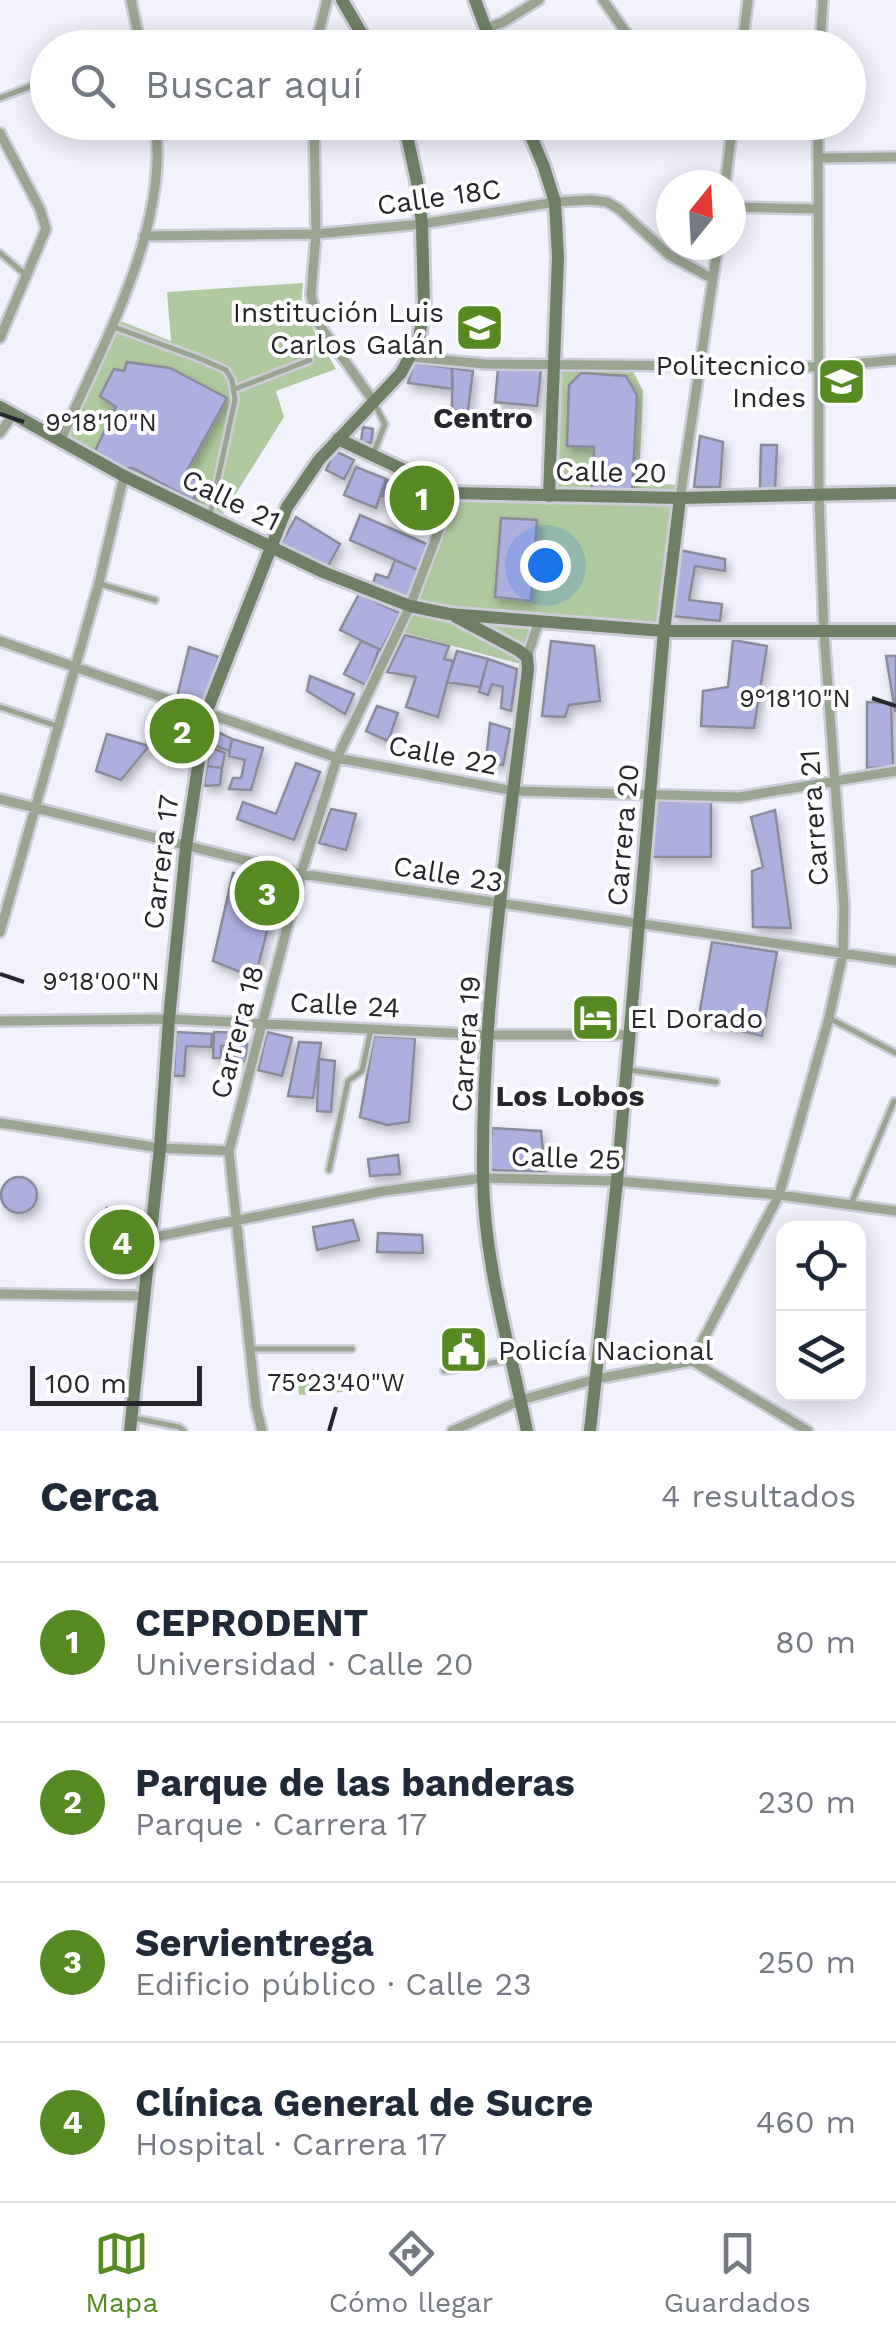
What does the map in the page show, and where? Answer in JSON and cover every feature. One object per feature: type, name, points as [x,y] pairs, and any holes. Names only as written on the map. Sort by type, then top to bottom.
[{"type":"main road","points":[[342,0],[360,30]]},
{"type":"main road","points":[[475,0],[485,29]]},
{"type":"main road","name":"Carrera 17","points":[[130,1424],[160,1148],[168,1019],[186,847],[206,713],[270,546],[304,480],[412,356],[419,339],[424,306],[422,224],[408,140]]},
{"type":"main road","points":[[531,140],[555,202],[558,256],[549,496]]},
{"type":"main road","name":"Calle 21","points":[[6,412],[210,518],[323,572],[410,606],[450,614],[664,631],[896,632]]},
{"type":"main road","name":"Calle 20","points":[[338,438],[453,493],[680,498],[896,493]]},
{"type":"main road","name":"Carrera 20","points":[[590,1431],[617,1181],[664,631],[680,498]]},
{"type":"main road","name":"Calle 21","points":[[450,614],[527,657]]},
{"type":"main road","name":"Carrera 19","points":[[527,657],[489,1035],[483,1178],[491,1264],[527,1431]]},
{"type":"street","points":[[131,0],[137,30]]},
{"type":"street","points":[[319,30],[327,0]]},
{"type":"street","points":[[485,29],[538,0]]},
{"type":"street","points":[[603,0],[624,30]]},
{"type":"street","points":[[744,30],[748,0]]},
{"type":"street","points":[[821,30],[823,0]]},
{"type":"street","points":[[0,133],[46,228],[0,338]]},
{"type":"street","points":[[60,442],[144,236],[155,184],[155,140]]},
{"type":"street","points":[[314,140],[312,309],[374,402]]},
{"type":"street","points":[[727,170],[731,140]]},
{"type":"street","name":"Carrera 21","points":[[692,1361],[779,1195],[843,954],[844,906],[824,633],[819,496],[818,140]]},
{"type":"street","points":[[818,158],[896,157]]},
{"type":"street","name":"Calle 18C","points":[[144,236],[316,234],[422,224],[555,202],[606,202],[619,209],[669,255],[714,279]]},
{"type":"street","points":[[746,208],[818,210]]},
{"type":"street","name":"Carrera 20","points":[[680,498],[716,260]]},
{"type":"street","points":[[412,356],[485,364],[819,367],[896,360]]},
{"type":"street","points":[[0,433],[6,412]]},
{"type":"street","points":[[0,932],[5,891],[75,667],[124,476]]},
{"type":"street","name":"Carrera 18","points":[[262,1431],[256,1406],[229,1151],[301,874],[337,758],[410,606],[453,493]]},
{"type":"street","points":[[527,657],[539,621]]},
{"type":"street","name":"Calle 22","points":[[0,641],[337,758],[514,791],[739,797],[896,771]]},
{"type":"street","name":"Calle 23","points":[[0,799],[301,874],[896,960]]},
{"type":"street","name":"Calle 24","points":[[0,1022],[168,1019],[489,1035],[628,1035]]},
{"type":"street","points":[[0,1123],[160,1148],[229,1151]]},
{"type":"street","name":"Calle 25","points":[[150,1238],[384,1192],[483,1178],[617,1181],[779,1195],[896,1211]]},
{"type":"street","points":[[0,1294],[143,1296]]},
{"type":"street","points":[[452,1431],[520,1400],[596,1379],[692,1361],[808,1431]]},
{"type":"lane","points":[[0,98],[30,87]]},
{"type":"lane","points":[[0,253],[28,277]]},
{"type":"lane","points":[[110,326],[226,370],[236,389],[210,518]]},
{"type":"lane","points":[[236,389],[310,360]]},
{"type":"lane","points":[[373,455],[385,424],[374,402]]},
{"type":"lane","points":[[98,583],[155,600]]},
{"type":"lane","points":[[0,707],[57,726]]},
{"type":"lane","points":[[829,1018],[896,1053]]},
{"type":"lane","points":[[329,1170],[348,1081],[362,1070],[371,1029]]},
{"type":"lane","points":[[626,1069],[716,1082]]},
{"type":"lane","points":[[852,1204],[894,1101]]},
{"type":"lane","points":[[250,1349],[352,1349]]},
{"type":"lane","points":[[444,1372],[512,1360]]},
{"type":"lane","points":[[130,1424],[179,1426],[184,1431]]},
{"type":"green space","points":[[303,283],[301,308],[336,369],[276,391],[284,417],[218,522],[60,442],[113,318],[171,341],[167,292]]},
{"type":"green space","points":[[556,364],[630,365],[643,391],[639,483],[682,485],[664,631],[539,621],[528,666],[398,631],[453,493],[549,495]]},
{"type":"green space","points":[[173,713],[199,721],[194,745],[164,741]]},
{"type":"green space","points":[[342,1370],[343,1392],[299,1395],[297,1375]]},
{"type":"water","points":[[554,544],[563,548],[567,557],[563,566],[554,570],[545,566],[541,557],[545,548]]},
{"type":"building","points":[[127,362],[170,368],[227,398],[185,474],[202,484],[193,500],[133,468],[120,469],[94,453],[116,407],[100,396],[114,369],[124,371]]},
{"type":"building","points":[[414,363],[452,368],[453,389],[408,383]]},
{"type":"building","points":[[452,368],[473,371],[468,411],[452,411]]},
{"type":"building","points":[[498,369],[541,369],[537,406],[495,402]]},
{"type":"building","points":[[581,373],[626,376],[637,395],[632,492],[592,492],[594,447],[567,446],[569,385]]},
{"type":"building","points":[[363,427],[373,429],[371,443],[361,442]]},
{"type":"building","points":[[700,436],[723,442],[720,487],[694,487]]},
{"type":"building","points":[[761,445],[777,445],[775,490],[760,488]]},
{"type":"building","points":[[335,451],[354,460],[344,479],[326,470]]},
{"type":"building","points":[[356,467],[386,479],[376,508],[344,495]]},
{"type":"building","points":[[387,480],[408,487],[403,502],[382,495]]},
{"type":"building","points":[[407,489],[429,496],[424,511],[402,504]]},
{"type":"building","points":[[428,499],[447,505],[443,519],[424,513]]},
{"type":"building","points":[[360,515],[429,545],[418,570],[350,540]]},
{"type":"building","points":[[296,517],[340,544],[327,568],[281,544]]},
{"type":"building","points":[[501,518],[537,520],[531,601],[495,597]]},
{"type":"building","points":[[679,550],[725,559],[725,571],[695,566],[689,600],[722,604],[720,621],[672,616]]},
{"type":"building","points":[[395,560],[418,570],[407,599],[372,586],[376,574],[388,578]]},
{"type":"building","points":[[359,594],[400,613],[381,650],[340,630]]},
{"type":"building","points":[[405,635],[449,646],[444,659],[453,661],[438,717],[406,707],[416,677],[387,672]]},
{"type":"building","points":[[733,640],[767,646],[754,728],[701,726],[703,691],[728,687]]},
{"type":"building","points":[[361,641],[379,649],[366,685],[344,674]]},
{"type":"building","points":[[551,641],[594,646],[600,701],[569,705],[565,717],[542,716]]},
{"type":"building","points":[[189,647],[219,657],[203,705],[177,697]]},
{"type":"building","points":[[457,651],[488,659],[480,687],[447,682]]},
{"type":"building","points":[[886,656],[896,656],[896,711],[895,711]]},
{"type":"building","points":[[488,659],[517,669],[511,711],[501,708],[503,687],[492,684],[488,695],[479,692]]},
{"type":"building","points":[[310,676],[354,694],[345,714],[307,691]]},
{"type":"building","points":[[867,702],[891,703],[893,767],[867,768]]},
{"type":"building","points":[[377,706],[398,713],[388,741],[366,731]]},
{"type":"building","points":[[490,723],[510,729],[503,765],[486,762]]},
{"type":"building","points":[[212,729],[232,739],[229,751],[211,744]]},
{"type":"building","points":[[107,734],[149,746],[121,780],[96,771]]},
{"type":"building","points":[[232,739],[263,748],[251,790],[229,789],[233,778],[241,778],[245,760],[229,756]]},
{"type":"building","points":[[210,747],[225,753],[222,768],[207,766]]},
{"type":"building","points":[[296,763],[320,772],[294,840],[237,819],[243,802],[276,814]]},
{"type":"building","points":[[207,766],[222,768],[220,785],[204,786]]},
{"type":"building","points":[[652,801],[711,801],[711,857],[652,857]]},
{"type":"building","points":[[331,809],[356,814],[346,850],[319,843]]},
{"type":"building","points":[[775,810],[791,928],[753,927],[752,871],[763,867],[751,817]]},
{"type":"building","points":[[233,873],[279,885],[255,978],[213,961]]},
{"type":"building","points":[[712,942],[777,952],[762,1036],[698,1021]]},
{"type":"building","points":[[176,1032],[212,1034],[211,1047],[186,1046],[184,1076],[174,1076]]},
{"type":"building","points":[[214,1032],[247,1033],[246,1061],[235,1061],[235,1046],[221,1046],[221,1058],[213,1058]]},
{"type":"building","points":[[267,1032],[292,1038],[282,1076],[258,1070]]},
{"type":"building","points":[[374,1036],[415,1038],[409,1122],[387,1125],[360,1117]]},
{"type":"building","points":[[299,1042],[321,1043],[313,1098],[288,1096]]},
{"type":"building","points":[[319,1059],[335,1061],[331,1112],[317,1111]]},
{"type":"building","points":[[492,1128],[541,1131],[545,1172],[489,1170]]},
{"type":"building","points":[[398,1155],[400,1174],[370,1176],[368,1159]]},
{"type":"building","points":[[19,1177],[32,1182],[37,1195],[32,1208],[19,1213],[6,1208],[1,1195],[6,1182]]},
{"type":"building","points":[[107,1208],[140,1214],[137,1276],[103,1270]]},
{"type":"building","points":[[353,1220],[359,1240],[317,1250],[313,1227]]},
{"type":"building","points":[[378,1233],[422,1235],[423,1253],[377,1252]]},
{"type":"place","name":"Institución Luis Carlos Galán","points":[[479,328]]},
{"type":"place","name":"Politecnico Indes","points":[[841,381]]},
{"type":"place","name":"CEPRODENT","points":[[422,498]]},
{"type":"place","name":"Parque de las banderas","points":[[182,731]]},
{"type":"place","name":"Servientrega","points":[[267,893]]},
{"type":"place","name":"El Dorado","points":[[595,1018]]},
{"type":"place","name":"Clínica General de Sucre","points":[[122,1242]]},
{"type":"place","name":"Policía Nacional","points":[[463,1350]]},
{"type":"district","name":"Centro","points":[[483,417]]},
{"type":"district","name":"Los Lobos","points":[[570,1095]]}]
